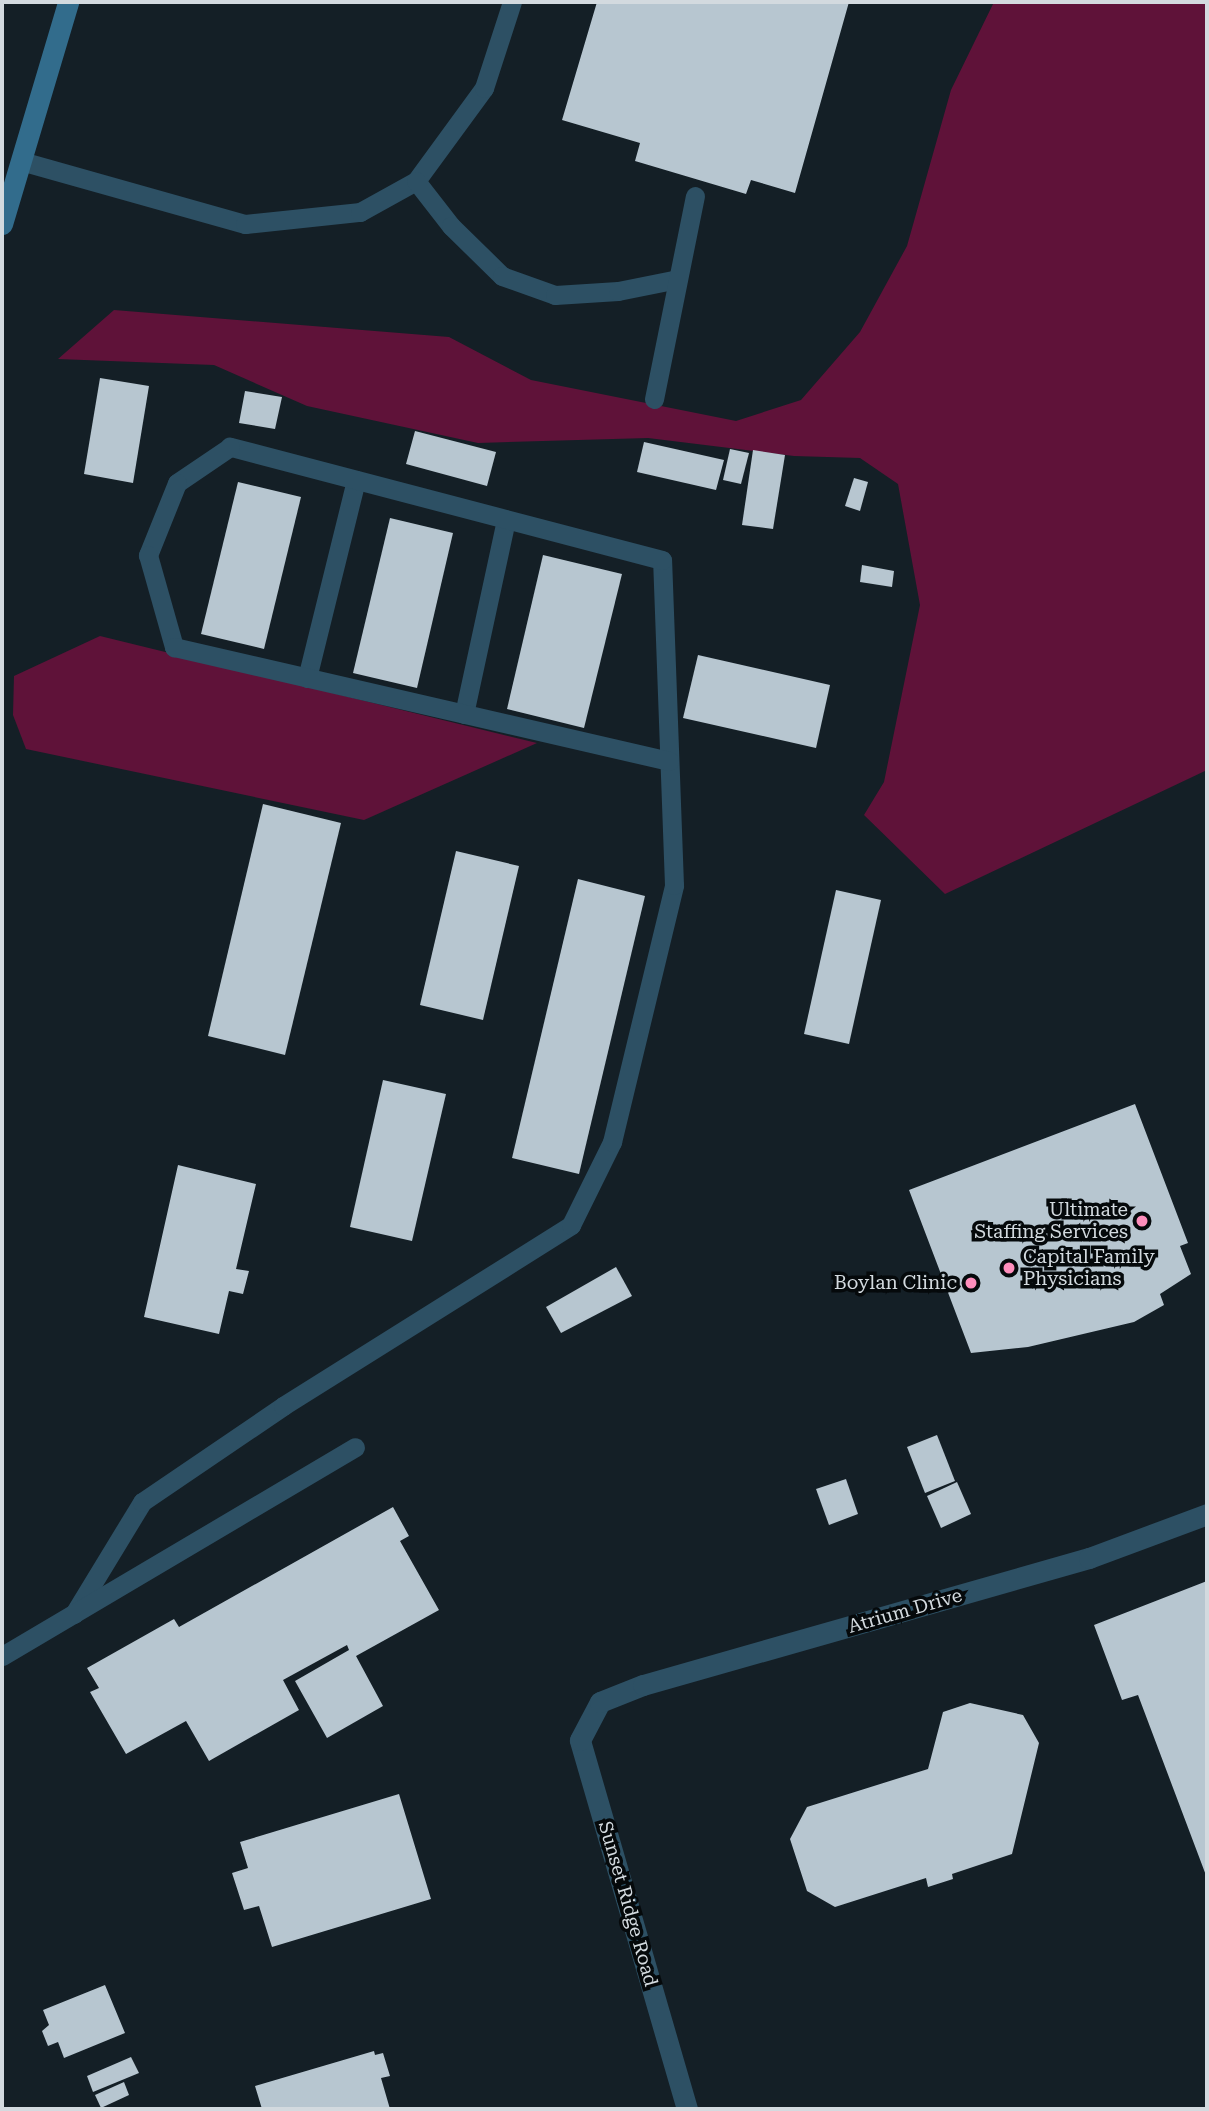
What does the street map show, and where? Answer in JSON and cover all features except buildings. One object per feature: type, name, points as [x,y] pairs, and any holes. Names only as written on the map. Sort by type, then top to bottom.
[{"type":"main road","points":[[2,224],[68,2]]},
{"type":"street","name":"Atrium Drive","points":[[600,1702],[643,1685],[1090,1558],[1207,1514]]},
{"type":"street","name":"Sunset Ridge Road","points":[[600,1702],[580,1740],[687,2109]]},
{"type":"lane","points":[[20,161],[245,224],[360,212],[416,181],[484,88],[512,2]]},
{"type":"lane","points":[[416,181],[451,226],[502,276],[555,295],[618,291],[678,279]]},
{"type":"lane","points":[[654,399],[695,196]]},
{"type":"lane","points":[[74,1614],[142,1502],[283,1406],[571,1225],[611,1142],[674,885],[662,560],[230,447],[177,482],[148,555],[174,647],[669,761]]},
{"type":"lane","points":[[307,678],[356,480]]},
{"type":"lane","points":[[464,714],[506,519]]},
{"type":"lane","points":[[2,1656],[355,1447]]},
{"type":"shaded area","points":[[994,2],[1207,2],[1207,770],[945,894],[864,815],[884,782],[920,605],[898,484],[860,458],[794,456],[648,438],[478,443],[307,406],[214,365],[58,359],[114,310],[449,337],[531,380],[736,421],[801,400],[860,332],[907,246],[951,90]]},
{"type":"shaded area","points":[[100,636],[537,743],[364,820],[26,749],[13,715],[14,676]]},
{"type":"place","name":"Ultimate Staffing Services","points":[[1142,1221]]},
{"type":"place","name":"Capital Family Physicians","points":[[1009,1268]]},
{"type":"place","name":"Boylan Clinic","points":[[971,1283]]}]
